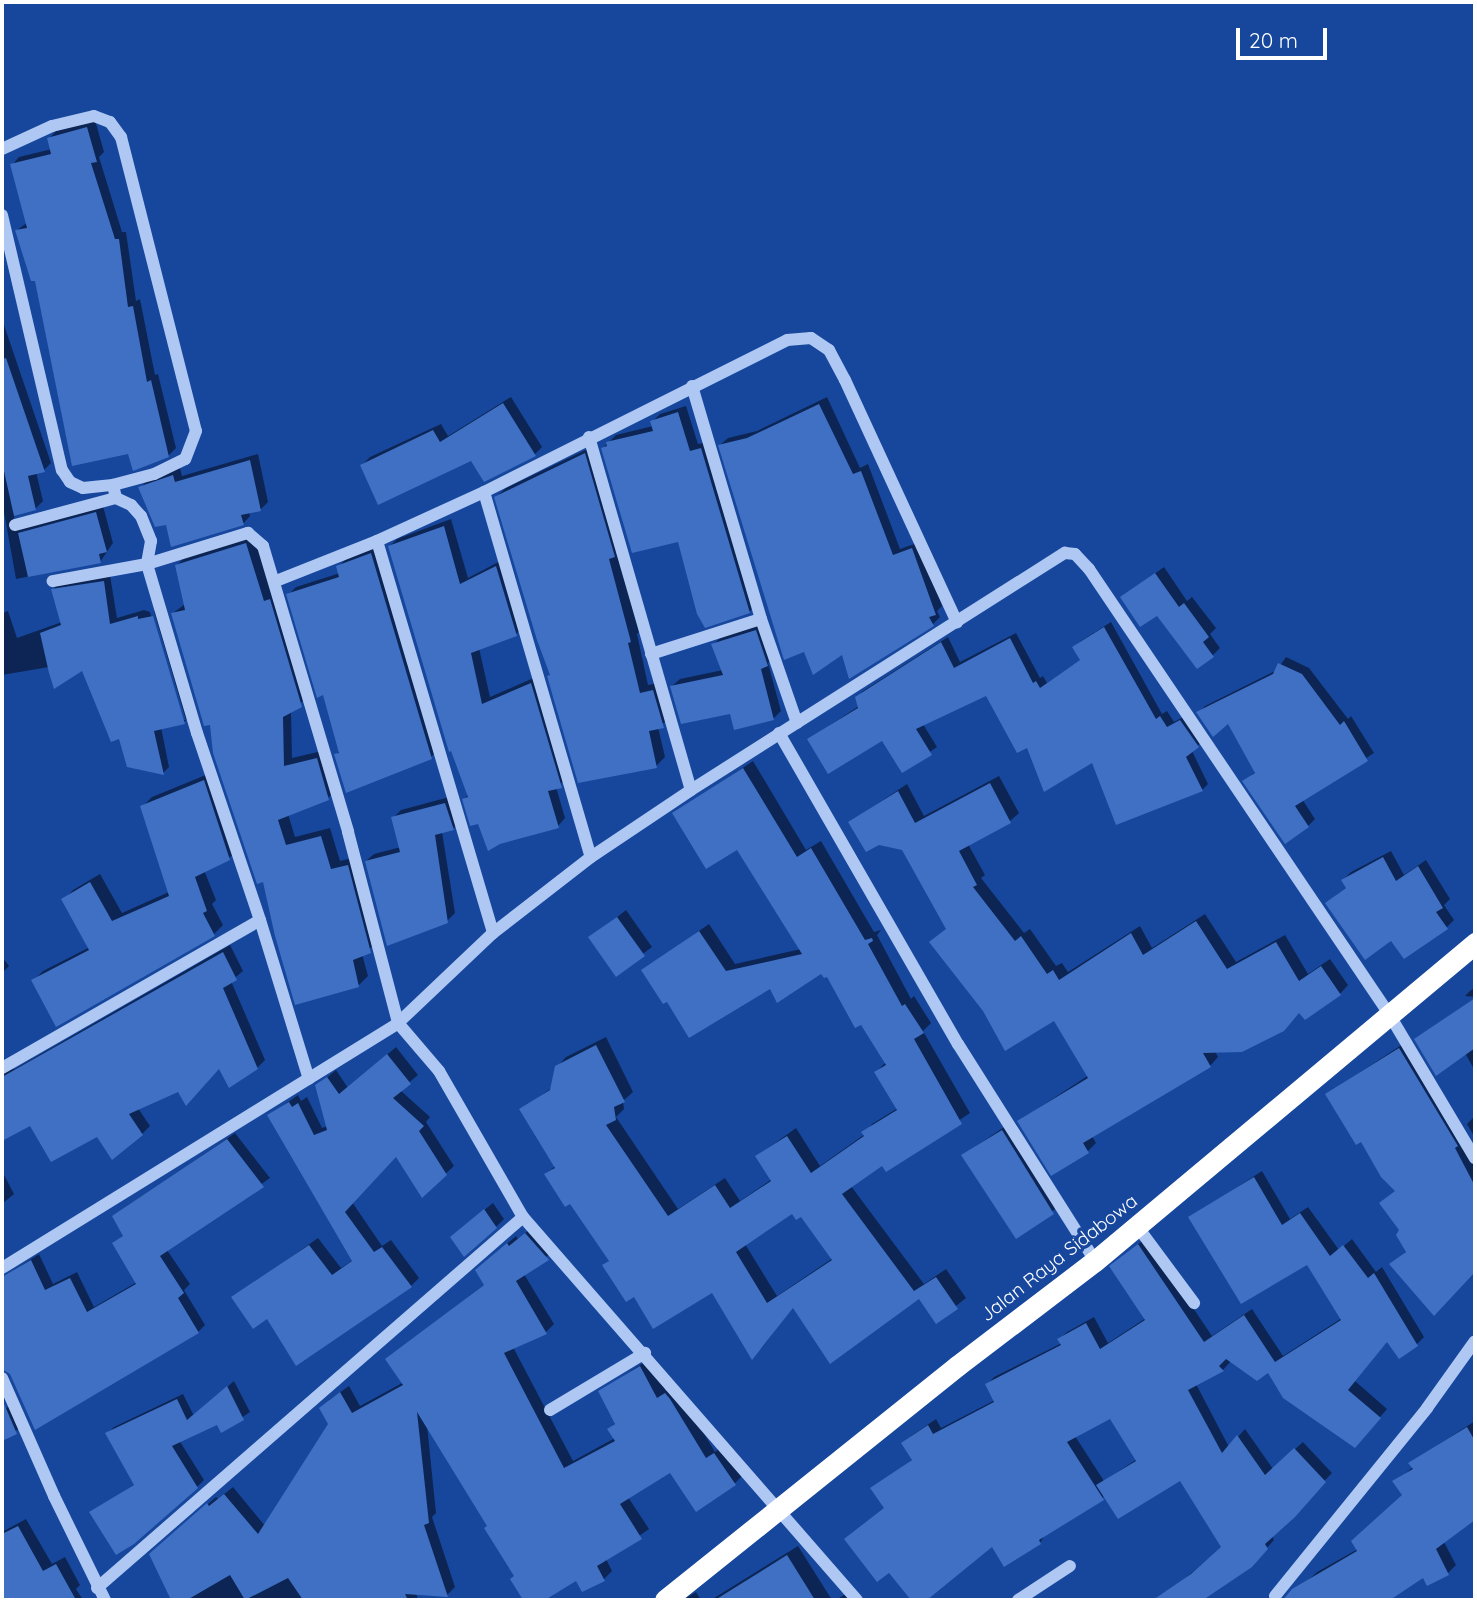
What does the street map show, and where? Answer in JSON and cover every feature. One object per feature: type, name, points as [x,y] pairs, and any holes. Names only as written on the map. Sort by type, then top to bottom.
[{"type":"highway","name":"Jalan Raya Sidabowa","points":[[665,1600],[957,1366],[1095,1261],[1475,943]]},
{"type":"street","points":[[2,149],[52,126],[93,116],[110,122],[121,138],[196,431],[185,458],[114,491],[15,525]]},
{"type":"street","points":[[2,215],[62,470],[70,482],[83,488],[114,491],[141,516],[151,541],[147,564],[197,733],[260,920],[309,1079]]},
{"type":"street","points":[[276,581],[377,541],[484,492],[787,340],[811,338],[829,350],[957,622]]},
{"type":"street","points":[[692,386],[761,619],[797,723]]},
{"type":"street","points":[[589,437],[691,790]]},
{"type":"street","points":[[484,492],[591,857]]},
{"type":"street","points":[[53,581],[147,564],[248,533],[263,546],[276,581],[398,1023],[439,1071],[523,1217],[645,1353],[857,1600]]},
{"type":"street","points":[[377,541],[493,933]]},
{"type":"street","points":[[2,1268],[398,1023],[493,933],[591,857],[779,733],[957,622],[1053,558],[1065,553],[1075,555],[1089,569],[1389,1014],[1475,1158]]},
{"type":"street","points":[[650,654],[761,619]]},
{"type":"street","points":[[779,733],[958,1044],[1095,1261]]},
{"type":"street","points":[[2,1068],[260,920]]},
{"type":"street","points":[[97,1588],[523,1217]]},
{"type":"street","points":[[1137,1226],[1194,1303]]},
{"type":"street","points":[[1275,1596],[1427,1408],[1475,1341]]},
{"type":"street","points":[[550,1409],[645,1353]]},
{"type":"street","points":[[2,1378],[97,1588],[105,1600]]},
{"type":"street","points":[[1018,1600],[1070,1566]]},
{"type":"building","points":[[87,127],[97,162],[91,163],[115,239],[119,239],[128,307],[133,306],[147,382],[151,380],[169,457],[133,471],[128,454],[72,466],[35,281],[31,281],[15,230],[27,228],[10,164],[51,154],[47,138]]},
{"type":"building","points":[[6,358],[45,472],[28,476],[36,510],[14,516],[2,462],[2,359]]},
{"type":"building","points":[[503,403],[536,456],[484,482],[471,461],[378,505],[360,465],[433,430],[440,442]]},
{"type":"building","points":[[819,404],[853,474],[861,471],[893,555],[912,548],[936,615],[929,617],[934,626],[849,679],[842,655],[813,675],[804,652],[784,660],[718,445],[747,438]]},
{"type":"building","points":[[678,412],[690,451],[701,448],[750,613],[705,628],[697,614],[678,542],[632,553],[601,448],[607,446],[606,442],[653,431],[650,421]]},
{"type":"building","points":[[585,453],[615,557],[609,559],[631,642],[628,643],[640,693],[653,690],[664,728],[649,731],[657,768],[578,783],[547,676],[550,675],[494,497]]},
{"type":"building","points":[[250,460],[261,511],[241,515],[244,525],[171,547],[166,525],[155,527],[138,487],[173,475],[175,482]]},
{"type":"building","points":[[96,512],[107,552],[99,554],[101,563],[28,577],[18,533]]},
{"type":"building","points":[[444,526],[460,584],[496,566],[517,636],[471,653],[482,704],[531,683],[562,788],[548,791],[559,828],[500,844],[488,851],[478,824],[470,826],[462,799],[468,797],[451,751],[449,752],[388,546]]},
{"type":"building","points":[[246,543],[264,601],[270,599],[302,707],[283,717],[284,766],[317,758],[329,800],[278,820],[286,845],[321,836],[331,869],[348,865],[371,953],[353,960],[359,987],[295,1005],[263,882],[257,884],[213,753],[210,725],[204,726],[171,613],[185,610],[175,565]]},
{"type":"building","points":[[371,553],[432,759],[346,793],[334,754],[339,753],[323,695],[317,698],[286,594],[339,577],[336,566]]},
{"type":"building","points":[[1155,573],[1179,607],[1184,603],[1209,637],[1203,642],[1214,657],[1197,669],[1157,616],[1140,627],[1120,597]]},
{"type":"building","points":[[104,581],[110,624],[138,616],[138,619],[153,616],[185,724],[154,731],[164,775],[127,767],[119,739],[111,742],[82,671],[54,689],[49,673],[40,633],[61,625],[51,589]]},
{"type":"building","points":[[1104,627],[1156,719],[1160,716],[1167,727],[1180,720],[1199,747],[1186,757],[1203,791],[1116,825],[1092,763],[1044,792],[1027,748],[1017,753],[986,696],[916,729],[932,755],[902,773],[882,741],[828,774],[807,739],[858,708],[855,697],[941,642],[954,668],[1010,638],[1033,683],[1036,681],[1040,688],[1080,660],[1072,647]]},
{"type":"building","points":[[756,630],[768,666],[761,669],[774,720],[734,730],[730,714],[681,724],[670,686],[723,675],[711,644]]},
{"type":"building","points":[[1278,663],[1302,674],[1340,725],[1344,721],[1368,761],[1295,806],[1309,827],[1285,844],[1242,781],[1255,773],[1228,724],[1213,737],[1196,712],[1273,674]]},
{"type":"building","points":[[743,768],[797,857],[811,848],[865,940],[872,938],[873,941],[868,944],[902,1006],[905,1004],[924,1033],[914,1039],[962,1124],[886,1172],[882,1166],[842,1194],[914,1291],[936,1277],[958,1309],[936,1324],[919,1299],[830,1364],[793,1308],[752,1360],[712,1293],[653,1329],[634,1297],[626,1302],[602,1265],[609,1261],[570,1204],[565,1207],[544,1174],[555,1168],[519,1109],[550,1090],[555,1066],[596,1045],[625,1102],[614,1107],[616,1120],[606,1125],[668,1216],[715,1185],[730,1208],[771,1181],[755,1156],[787,1136],[811,1173],[864,1136],[861,1132],[897,1110],[874,1072],[886,1065],[861,1025],[855,1028],[827,977],[824,978],[821,974],[777,1003],[770,989],[689,1038],[667,1002],[663,1004],[641,970],[699,931],[726,971],[802,954],[737,850],[706,869],[672,813]],"holes":[[[792,1214],[796,1220],[801,1217],[832,1260],[767,1303],[736,1252]]]},
{"type":"building","points":[[204,780],[230,860],[195,877],[207,911],[203,913],[215,936],[56,1027],[31,980],[89,950],[61,899],[90,882],[112,921],[169,896],[140,806]]},
{"type":"building","points":[[990,783],[1011,823],[959,851],[977,885],[973,887],[1015,941],[1021,936],[1047,974],[1053,970],[1059,980],[1131,933],[1143,955],[1196,921],[1227,969],[1276,942],[1299,981],[1321,966],[1341,995],[1305,1020],[1299,1013],[1284,1031],[1242,1052],[1203,1053],[1211,1067],[1083,1143],[1089,1153],[1051,1176],[1017,1121],[1088,1078],[1054,1021],[1005,1051],[983,1011],[929,942],[946,929],[902,850],[879,845],[866,852],[848,822],[898,791],[915,823]]},
{"type":"building","points":[[445,803],[454,830],[435,835],[448,923],[387,946],[365,861],[400,852],[391,817]]},
{"type":"building","points":[[1383,857],[1396,881],[1418,866],[1443,908],[1436,912],[1448,929],[1404,959],[1391,941],[1365,960],[1325,903],[1346,888],[1341,880]]},
{"type":"building","points":[[617,917],[645,956],[616,977],[588,937]]},
{"type":"building","points":[[223,952],[237,980],[223,988],[258,1069],[229,1088],[219,1069],[186,1106],[178,1092],[129,1114],[143,1135],[112,1160],[97,1137],[51,1162],[30,1126],[2,1141],[2,1077]]},
{"type":"building","points":[[1475,998],[1475,1048],[1436,1076],[1414,1039]]},
{"type":"building","points":[[1399,1048],[1458,1146],[1455,1148],[1475,1186],[1475,1272],[1434,1316],[1389,1264],[1406,1252],[1396,1235],[1399,1230],[1379,1203],[1395,1191],[1381,1177],[1361,1142],[1356,1145],[1325,1094]]},
{"type":"building","points":[[387,1054],[411,1084],[393,1098],[424,1126],[419,1131],[447,1175],[422,1198],[396,1157],[345,1212],[374,1252],[382,1247],[412,1287],[296,1366],[267,1319],[253,1329],[231,1297],[309,1245],[332,1275],[352,1261],[267,1115],[289,1102],[292,1107],[298,1103],[314,1135],[327,1130],[315,1085],[327,1077],[339,1094]]},
{"type":"building","points":[[1002,1130],[1054,1214],[1016,1239],[961,1155]]},
{"type":"building","points":[[227,1139],[264,1187],[160,1256],[184,1293],[178,1298],[199,1333],[35,1430],[10,1374],[2,1369],[2,1277],[31,1260],[45,1290],[70,1278],[87,1312],[136,1284],[112,1243],[123,1236],[112,1216]]},
{"type":"building","points":[[1254,1177],[1282,1225],[1300,1213],[1330,1256],[1343,1245],[1368,1278],[1374,1273],[1418,1346],[1399,1359],[1387,1342],[1348,1390],[1381,1418],[1355,1448],[1283,1398],[1268,1373],[1257,1381],[1226,1359],[1219,1366],[1224,1371],[1188,1390],[1222,1453],[1237,1435],[1265,1475],[1294,1448],[1326,1482],[1295,1517],[1265,1544],[1268,1549],[1252,1567],[1203,1600],[1153,1600],[1191,1574],[1221,1547],[1180,1481],[1118,1519],[1096,1485],[1136,1461],[1110,1419],[1067,1442],[1104,1500],[1039,1540],[1041,1544],[1004,1567],[992,1547],[927,1600],[911,1600],[889,1573],[877,1582],[844,1539],[884,1508],[870,1488],[912,1460],[901,1443],[928,1425],[933,1434],[994,1402],[985,1384],[1061,1345],[1057,1339],[1086,1323],[1100,1349],[1145,1320],[1109,1266],[1138,1244],[1204,1342],[1244,1315],[1275,1362],[1341,1320],[1307,1265],[1241,1304],[1188,1217]]},
{"type":"building","points":[[484,1209],[497,1228],[464,1257],[450,1237]]},
{"type":"building","points":[[525,1233],[549,1260],[516,1281],[547,1334],[504,1353],[564,1468],[615,1441],[607,1429],[615,1424],[598,1391],[640,1366],[657,1398],[665,1393],[706,1458],[714,1453],[736,1485],[696,1512],[670,1473],[620,1504],[642,1539],[597,1566],[605,1581],[582,1592],[576,1581],[545,1600],[523,1600],[510,1579],[514,1576],[484,1528],[487,1526],[417,1412],[429,1523],[424,1525],[448,1597],[405,1594],[408,1600],[303,1600],[288,1578],[245,1600],[230,1575],[187,1600],[171,1600],[149,1554],[207,1503],[209,1506],[224,1494],[258,1534],[328,1424],[319,1408],[340,1392],[352,1413],[403,1385],[385,1359],[484,1285],[475,1270],[507,1243],[509,1246]]},
{"type":"building","points":[[227,1386],[244,1420],[221,1433],[217,1425],[172,1446],[198,1488],[134,1544],[116,1555],[89,1512],[134,1485],[105,1433],[177,1399],[187,1420]]},
{"type":"building","points":[[2,1399],[17,1434],[2,1441]]},
{"type":"building","points":[[1467,1427],[1475,1441],[1475,1520],[1436,1549],[1449,1575],[1427,1586],[1423,1578],[1390,1600],[1283,1600],[1292,1589],[1357,1551],[1351,1541],[1402,1495],[1392,1481],[1413,1469],[1408,1463]]},
{"type":"building","points":[[18,1526],[43,1571],[56,1564],[76,1600],[2,1600],[2,1534]]},
{"type":"building","points":[[787,1555],[815,1600],[715,1600]]}]
